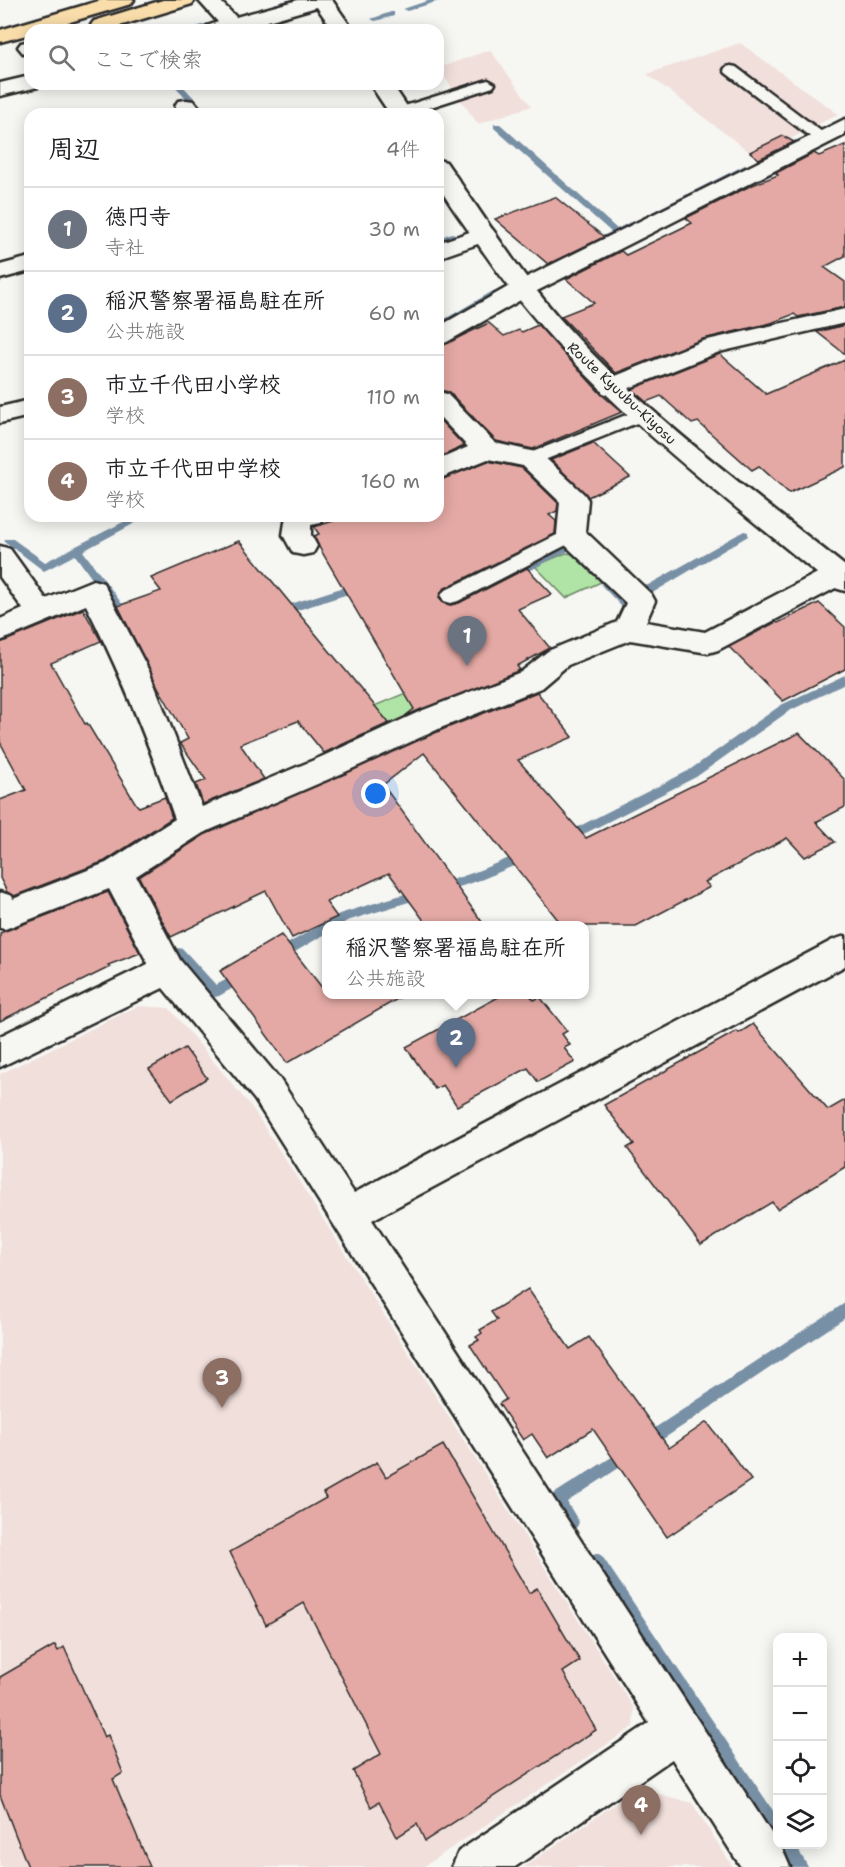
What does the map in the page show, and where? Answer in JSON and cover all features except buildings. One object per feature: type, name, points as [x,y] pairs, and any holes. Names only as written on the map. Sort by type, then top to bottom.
[{"type":"main road","points":[[41,24],[124,0]]},
{"type":"main road","points":[[105,24],[185,0]]},
{"type":"main road","points":[[0,36],[24,29]]},
{"type":"main road","points":[[0,56],[24,49]]},
{"type":"street","points":[[207,0],[221,24]]},
{"type":"street","points":[[234,24],[321,0],[339,24]]},
{"type":"street","points":[[0,90],[24,84]]},
{"type":"street","points":[[385,90],[398,108]]},
{"type":"street","points":[[444,334],[522,289],[845,126]]},
{"type":"street","name":"Route Kyuubu-Kiyosu","points":[[444,176],[522,289],[559,333],[612,387],[641,415],[842,578]]},
{"type":"street","points":[[444,249],[484,234]]},
{"type":"street","points":[[0,272],[24,266]]},
{"type":"street","points":[[612,387],[712,346],[845,316]]},
{"type":"street","points":[[444,406],[486,450]]},
{"type":"street","points":[[0,415],[24,409]]},
{"type":"street","points":[[444,468],[486,450],[531,459],[574,500],[571,534],[641,601],[628,629]]},
{"type":"street","points":[[298,522],[297,535],[303,546]]},
{"type":"street","points":[[0,556],[41,613]]},
{"type":"street","points":[[0,905],[5,916],[117,872],[192,824],[332,765],[432,719],[531,680],[558,658],[628,629],[708,643],[842,578]]},
{"type":"street","points":[[0,631],[93,590],[134,671],[168,754],[192,824]]},
{"type":"street","points":[[117,872],[168,970],[267,1089],[767,1867]]},
{"type":"street","points":[[347,1215],[840,959]]},
{"type":"street","points":[[0,1052],[168,970]]},
{"type":"street","points":[[475,1867],[678,1729]]},
{"type":"lane","points":[[731,70],[821,138]]},
{"type":"lane","points":[[416,108],[488,84]]},
{"type":"lane","points":[[531,459],[641,415]]},
{"type":"lane","points":[[451,596],[571,534]]},
{"type":"shaded area","points":[[740,43],[838,114],[756,157],[647,74]]},
{"type":"shaded area","points":[[490,50],[531,106],[478,124],[444,76],[444,66]]},
{"type":"shaded area","points":[[138,1006],[169,1008],[253,1109],[634,1708],[633,1727],[423,1867],[0,1867],[0,1074]]},
{"type":"shaded area","points":[[638,1788],[692,1803],[733,1867],[524,1867]]},
{"type":"green space","points":[[566,553],[573,554],[601,582],[566,598],[535,566]]},
{"type":"green space","points":[[418,688],[435,712],[379,735],[362,711]]},
{"type":"waterway","points":[[407,9],[438,0]]},
{"type":"waterway","points":[[245,14],[293,1]]},
{"type":"waterway","points":[[375,19],[391,14]]},
{"type":"waterway","points":[[0,84],[24,77]]},
{"type":"waterway","points":[[183,90],[199,108]]},
{"type":"waterway","points":[[497,126],[616,232]]},
{"type":"waterway","points":[[763,160],[798,142]]},
{"type":"waterway","points":[[656,212],[748,167]]},
{"type":"waterway","points":[[590,245],[633,224]]},
{"type":"waterway","points":[[444,239],[452,236]]},
{"type":"waterway","points":[[543,268],[579,250]]},
{"type":"waterway","points":[[444,323],[493,294]]},
{"type":"waterway","points":[[9,541],[44,567],[131,522]]},
{"type":"waterway","points":[[645,592],[744,534]]},
{"type":"waterway","points":[[473,595],[569,546],[579,556]]},
{"type":"waterway","points":[[77,551],[127,619]]},
{"type":"waterway","points":[[606,583],[626,604]]},
{"type":"waterway","points":[[279,612],[360,586]]},
{"type":"waterway","points":[[566,838],[692,774],[785,708],[845,679]]},
{"type":"waterway","points":[[441,888],[479,876],[526,856]]},
{"type":"waterway","points":[[337,921],[343,917],[421,894]]},
{"type":"waterway","points":[[279,955],[322,930]]},
{"type":"waterway","points":[[179,953],[215,992],[243,976]]},
{"type":"waterway","points":[[646,1442],[845,1310]]},
{"type":"waterway","points":[[572,1522],[557,1500],[629,1453]]},
{"type":"waterway","points":[[597,1561],[773,1825]]},
{"type":"waterway","points":[[788,1849],[800,1867]]},
{"type":"place","name":"徳円寺","points":[[467,666]]},
{"type":"place","name":"稲沢警察署福島駐在所","points":[[456,1068]]},
{"type":"place","name":"市立千代田小学校","points":[[222,1408]]},
{"type":"place","name":"市立千代田中学校","points":[[641,1835]]}]
